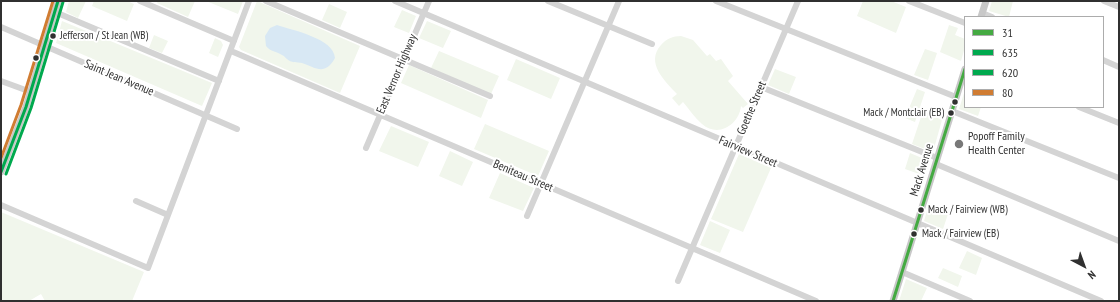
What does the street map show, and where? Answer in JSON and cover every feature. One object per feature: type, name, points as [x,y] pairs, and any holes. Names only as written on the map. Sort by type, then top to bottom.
[{"type":"main road","points":[[1,172],[31,92],[58,1]]},
{"type":"main road","points":[[982,15],[986,1]]},
{"type":"main road","name":"Mack Avenue","points":[[893,301],[964,72]]},
{"type":"street","points":[[140,1],[234,41]]},
{"type":"street","points":[[1,205],[148,268],[249,1]]},
{"type":"street","points":[[266,1],[490,96]]},
{"type":"street","name":"Fairview Street","points":[[395,1],[1101,301]]},
{"type":"street","name":"East Vernor Highway","points":[[366,148],[429,1]]},
{"type":"street","points":[[548,1],[652,44]]},
{"type":"street","points":[[527,216],[619,1]]},
{"type":"street","points":[[716,1],[956,97]]},
{"type":"street","name":"Goethe Street","points":[[678,281],[798,1]]},
{"type":"street","points":[[909,1],[964,24]]},
{"type":"street","points":[[1104,1],[1119,7]]},
{"type":"street","points":[[55,12],[219,82]]},
{"type":"street","name":"Saint Jean Avenue","points":[[1,27],[237,129]]},
{"type":"street","name":"Beniteau Street","points":[[230,51],[816,301]]},
{"type":"street","points":[[1104,60],[1119,67]]},
{"type":"street","points":[[1,81],[31,92]]},
{"type":"street","points":[[762,87],[937,161],[1119,241]]},
{"type":"street","points":[[1082,108],[1119,122]]},
{"type":"street","points":[[952,111],[1119,178]]},
{"type":"street","points":[[136,201],[168,215]]},
{"type":"street","points":[[902,272],[970,301]]},
{"type":"shaded area","points":[[69,1],[86,1],[78,18],[66,12]]},
{"type":"shaded area","points":[[94,1],[127,1],[134,4],[127,21],[92,6]]},
{"type":"shaded area","points":[[158,1],[195,1],[188,17],[157,3]]},
{"type":"shaded area","points":[[206,1],[243,1],[238,14]]},
{"type":"shaded area","points":[[257,1],[360,46],[340,93],[241,50],[239,47]]},
{"type":"shaded area","points":[[863,1],[891,1],[906,7],[896,33],[857,16]]},
{"type":"shaded area","points":[[992,1],[1013,1],[1009,16],[989,11]]},
{"type":"shaded area","points":[[329,4],[347,12],[340,28],[322,20]]},
{"type":"shaded area","points":[[402,10],[416,16],[409,33],[394,27]]},
{"type":"shaded area","points":[[62,21],[212,83],[202,106],[56,43]]},
{"type":"shaded area","points":[[427,21],[451,31],[443,48],[419,38]]},
{"type":"shaded area","points":[[949,25],[958,28],[955,35],[964,39],[964,50],[961,61],[940,52]]},
{"type":"shaded area","points":[[154,35],[168,41],[162,53],[149,48]]},
{"type":"shaded area","points":[[681,36],[693,40],[707,56],[710,54],[716,61],[721,59],[733,76],[728,81],[748,104],[743,108],[741,106],[736,119],[727,127],[715,130],[708,128],[699,122],[683,102],[679,106],[672,98],[677,94],[662,78],[658,71],[655,58],[661,45],[672,37]]},
{"type":"shaded area","points":[[215,38],[221,41],[223,45],[218,57],[209,53]]},
{"type":"shaded area","points":[[925,49],[937,53],[928,80],[914,75]]},
{"type":"shaded area","points":[[439,51],[499,76],[491,94],[431,68]]},
{"type":"shaded area","points":[[516,59],[560,78],[551,99],[507,80]]},
{"type":"shaded area","points":[[409,65],[488,100],[481,118],[401,83]]},
{"type":"shaded area","points":[[775,69],[796,77],[789,94],[768,85]]},
{"type":"shaded area","points":[[917,89],[925,92],[915,122],[905,118]]},
{"type":"shaded area","points":[[964,93],[964,108],[981,108],[978,116],[959,109]]},
{"type":"shaded area","points":[[923,111],[942,120],[933,152],[912,144]]},
{"type":"shaded area","points":[[485,124],[549,151],[538,176],[474,149]]},
{"type":"shaded area","points":[[391,126],[429,142],[418,167],[379,151]]},
{"type":"shaded area","points":[[450,151],[473,162],[462,186],[439,176]]},
{"type":"shaded area","points":[[910,153],[929,161],[925,176],[905,169]]},
{"type":"shaded area","points":[[739,154],[771,168],[743,232],[711,219]]},
{"type":"shaded area","points":[[500,173],[534,188],[523,211],[489,198]]},
{"type":"shaded area","points":[[929,204],[949,211],[943,229],[924,221]]},
{"type":"shaded area","points":[[1,212],[144,272],[132,301],[45,301],[41,294],[29,301],[1,301]]},
{"type":"shaded area","points":[[710,221],[730,230],[720,253],[700,245]]},
{"type":"shaded area","points":[[967,251],[982,258],[976,275],[959,268]]},
{"type":"shaded area","points":[[943,268],[962,276],[958,287],[938,278]]},
{"type":"shaded area","points":[[906,279],[927,288],[921,301],[899,301]]},
{"type":"water","points":[[277,25],[301,32],[320,40],[333,51],[335,58],[328,67],[324,69],[292,62],[283,55],[266,46],[265,36],[270,28]]},
{"type":"transit line","name":"80","points":[[1,158],[21,105],[53,1]]},
{"type":"transit line","name":"635","points":[[1,172],[26,107],[58,1]]},
{"type":"transit line","name":"620","points":[[6,174],[31,108],[63,2]]},
{"type":"transit line","name":"31","points":[[893,301],[964,72]]},
{"type":"place","name":"Jefferson / St Jean (WB)","points":[[53,36]]},
{"type":"place","name":"Mack / Montclair (EB)","points":[[951,113]]},
{"type":"place","name":"Popoff Family Health Center","points":[[959,144]]},
{"type":"place","name":"Mack / Fairview (WB)","points":[[921,210]]},
{"type":"place","name":"Mack / Fairview (EB)","points":[[914,234]]}]
